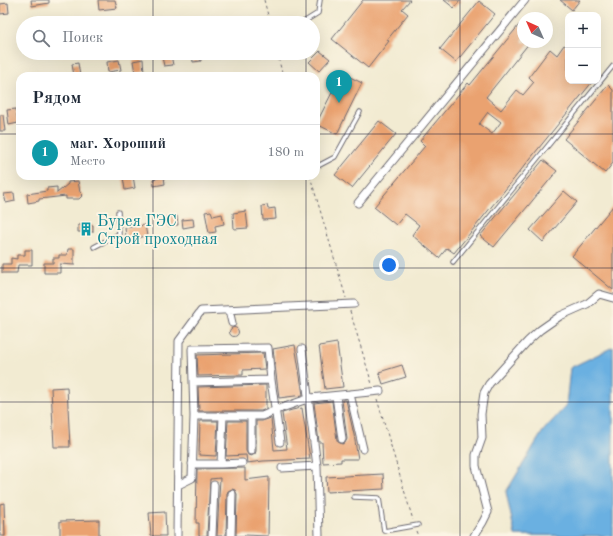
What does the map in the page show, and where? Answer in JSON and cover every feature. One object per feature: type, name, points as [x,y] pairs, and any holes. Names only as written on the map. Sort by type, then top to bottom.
[{"type":"street","points":[[358,203],[525,0]]},
{"type":"street","points":[[474,536],[484,522],[488,512],[476,466],[476,455],[482,438],[482,404],[484,393],[489,384],[540,330],[560,316],[587,304],[600,294],[613,298]]},
{"type":"street","points":[[177,536],[179,341],[201,312],[351,304]]},
{"type":"street","points":[[229,310],[232,323]]},
{"type":"street","points":[[178,485],[192,478],[194,416],[192,349],[268,348],[280,442]]},
{"type":"street","points":[[302,349],[310,398],[317,466],[319,536]]},
{"type":"street","points":[[193,382],[271,380]]},
{"type":"street","points":[[194,416],[262,416],[310,398],[377,392]]},
{"type":"street","points":[[350,394],[363,449]]},
{"type":"street","points":[[336,396],[342,439]]},
{"type":"street","points":[[221,464],[223,416]]},
{"type":"street","points":[[251,416],[251,451]]},
{"type":"street","points":[[192,464],[242,463]]},
{"type":"street","points":[[282,468],[317,466]]},
{"type":"street","points":[[212,536],[214,485]]},
{"type":"street","points":[[231,536],[232,494]]},
{"type":"lane","points":[[313,16],[318,13],[320,0]]},
{"type":"lane","points":[[453,262],[613,66]]},
{"type":"lane","points":[[320,165],[335,157],[360,112]]},
{"type":"lane","points":[[94,247],[119,234],[118,212]]},
{"type":"lane","points":[[354,497],[379,498],[384,536]]},
{"type":"lane","points":[[384,531],[416,525]]},
{"type":"path","points":[[264,0],[268,16]]},
{"type":"path","points":[[279,60],[282,72]]},
{"type":"path","points":[[311,180],[351,304],[418,536]]},
{"type":"water","points":[[613,347],[613,536],[515,535],[506,492],[543,431],[566,406],[570,368]]},
{"type":"building","points":[[31,0],[49,0],[49,3],[32,6]]},
{"type":"building","points":[[98,0],[115,0],[117,8],[99,10]]},
{"type":"building","points":[[363,0],[410,0],[402,9],[408,14],[387,40],[389,41],[368,68],[332,39]]},
{"type":"building","points":[[444,0],[461,0],[454,8]]},
{"type":"building","points":[[560,0],[580,0],[572,10]]},
{"type":"building","points":[[479,1],[495,14],[456,62],[440,49]]},
{"type":"building","points":[[8,3],[9,13],[0,14],[0,4]]},
{"type":"building","points":[[517,27],[517,48],[525,48],[486,97],[501,110],[517,90],[523,95],[534,82],[529,77],[550,49],[557,55],[564,45],[565,46],[565,84],[591,84],[454,253],[447,248],[439,258],[412,235],[419,225],[405,214],[396,225],[374,207],[425,146],[420,141],[468,83],[470,85]],"holes":[[[488,112],[501,122],[492,134],[479,124]]]},
{"type":"building","points":[[320,51],[330,59],[319,71],[309,62],[311,60],[320,60]]},
{"type":"building","points":[[119,60],[121,70],[108,72],[107,62]]},
{"type":"building","points":[[143,60],[144,72],[135,72],[133,61]]},
{"type":"building","points":[[163,60],[172,60],[173,65],[164,66]]},
{"type":"building","points":[[193,60],[201,60],[201,61],[193,62]]},
{"type":"building","points":[[78,63],[79,72],[73,72],[72,64]]},
{"type":"building","points":[[342,73],[362,83],[337,134],[320,126],[320,116]]},
{"type":"building","points":[[608,85],[613,90],[613,163],[605,173],[564,139]]},
{"type":"building","points":[[16,109],[16,123],[9,125],[7,110]]},
{"type":"building","points":[[0,115],[3,115],[5,131],[0,131]]},
{"type":"building","points":[[379,121],[396,134],[352,188],[335,175]]},
{"type":"building","points":[[543,160],[557,171],[494,247],[480,236]]},
{"type":"building","points":[[123,180],[134,180],[135,188],[125,190]]},
{"type":"building","points":[[153,180],[164,180],[165,184],[154,186]]},
{"type":"building","points":[[78,181],[80,192],[83,195],[79,199],[66,199],[66,196],[39,199],[39,201],[28,203],[27,194],[47,191],[47,188],[57,187],[57,193],[68,184],[68,182]]},
{"type":"building","points":[[564,191],[577,202],[543,242],[530,230]]},
{"type":"building","points":[[14,193],[15,201],[6,203],[4,194]]},
{"type":"building","points":[[267,205],[268,209],[275,208],[276,219],[263,220],[262,206]]},
{"type":"building","points":[[613,206],[613,290],[572,256]]},
{"type":"building","points":[[211,211],[213,216],[222,214],[224,224],[215,226],[216,232],[209,233],[205,212]]},
{"type":"building","points":[[246,211],[248,228],[234,229],[233,213]]},
{"type":"building","points":[[177,216],[178,225],[168,226],[166,217]]},
{"type":"building","points":[[193,219],[194,226],[183,228],[182,220]]},
{"type":"building","name":"Бурея ГЭС Строй проходная","points":[[78,225],[93,225],[93,232],[78,232]]},
{"type":"building","points":[[145,225],[147,236],[136,238],[137,244],[127,245],[125,228]]},
{"type":"building","points":[[68,249],[74,249],[74,265],[60,264],[60,273],[44,273],[44,263],[53,263],[53,258],[59,258],[59,255],[67,255]]},
{"type":"building","points":[[25,250],[32,250],[32,265],[18,265],[17,273],[2,273],[2,264],[11,264],[11,258],[17,259],[17,255],[25,255]]},
{"type":"building","points":[[234,327],[239,332],[234,337],[229,332]]},
{"type":"building","points":[[337,343],[343,387],[325,389],[319,346]]},
{"type":"building","points":[[295,345],[303,395],[279,398],[273,349]]},
{"type":"building","points":[[263,353],[265,369],[243,370],[243,375],[198,376],[197,355]]},
{"type":"building","points":[[402,365],[406,377],[383,384],[379,372]]},
{"type":"building","points":[[266,385],[266,409],[261,411],[199,411],[198,387]]},
{"type":"building","points":[[67,387],[70,447],[54,447],[51,388]]},
{"type":"building","points":[[342,400],[346,400],[358,459],[341,459],[341,462],[323,463],[322,442],[319,442],[314,403],[332,401],[337,440],[342,444],[345,443],[347,439]]},
{"type":"building","points":[[302,408],[310,459],[247,463],[246,455],[226,456],[228,421],[246,421],[246,451],[248,455],[251,456],[255,454],[256,451],[256,421],[271,418],[274,450],[287,449],[282,413]]},
{"type":"building","points":[[200,421],[218,421],[216,456],[199,455]]},
{"type":"building","points":[[245,468],[245,480],[269,477],[268,536],[236,536],[237,494],[235,490],[232,489],[228,491],[227,494],[226,536],[217,536],[220,478],[210,479],[207,536],[199,536],[199,523],[196,523],[197,469]]},
{"type":"building","points":[[383,474],[384,489],[327,492],[326,477]]},
{"type":"building","points":[[4,503],[5,536],[0,536],[0,504]]},
{"type":"building","points":[[165,512],[166,536],[151,536],[149,513]]},
{"type":"building","points":[[99,520],[99,536],[60,536],[60,521]]},
{"type":"place","name":"маг. Хороший","points":[[339,103]]},
{"type":"place","name":"Бурея ГЭС Строй проходная","points":[[86,229]]}]
